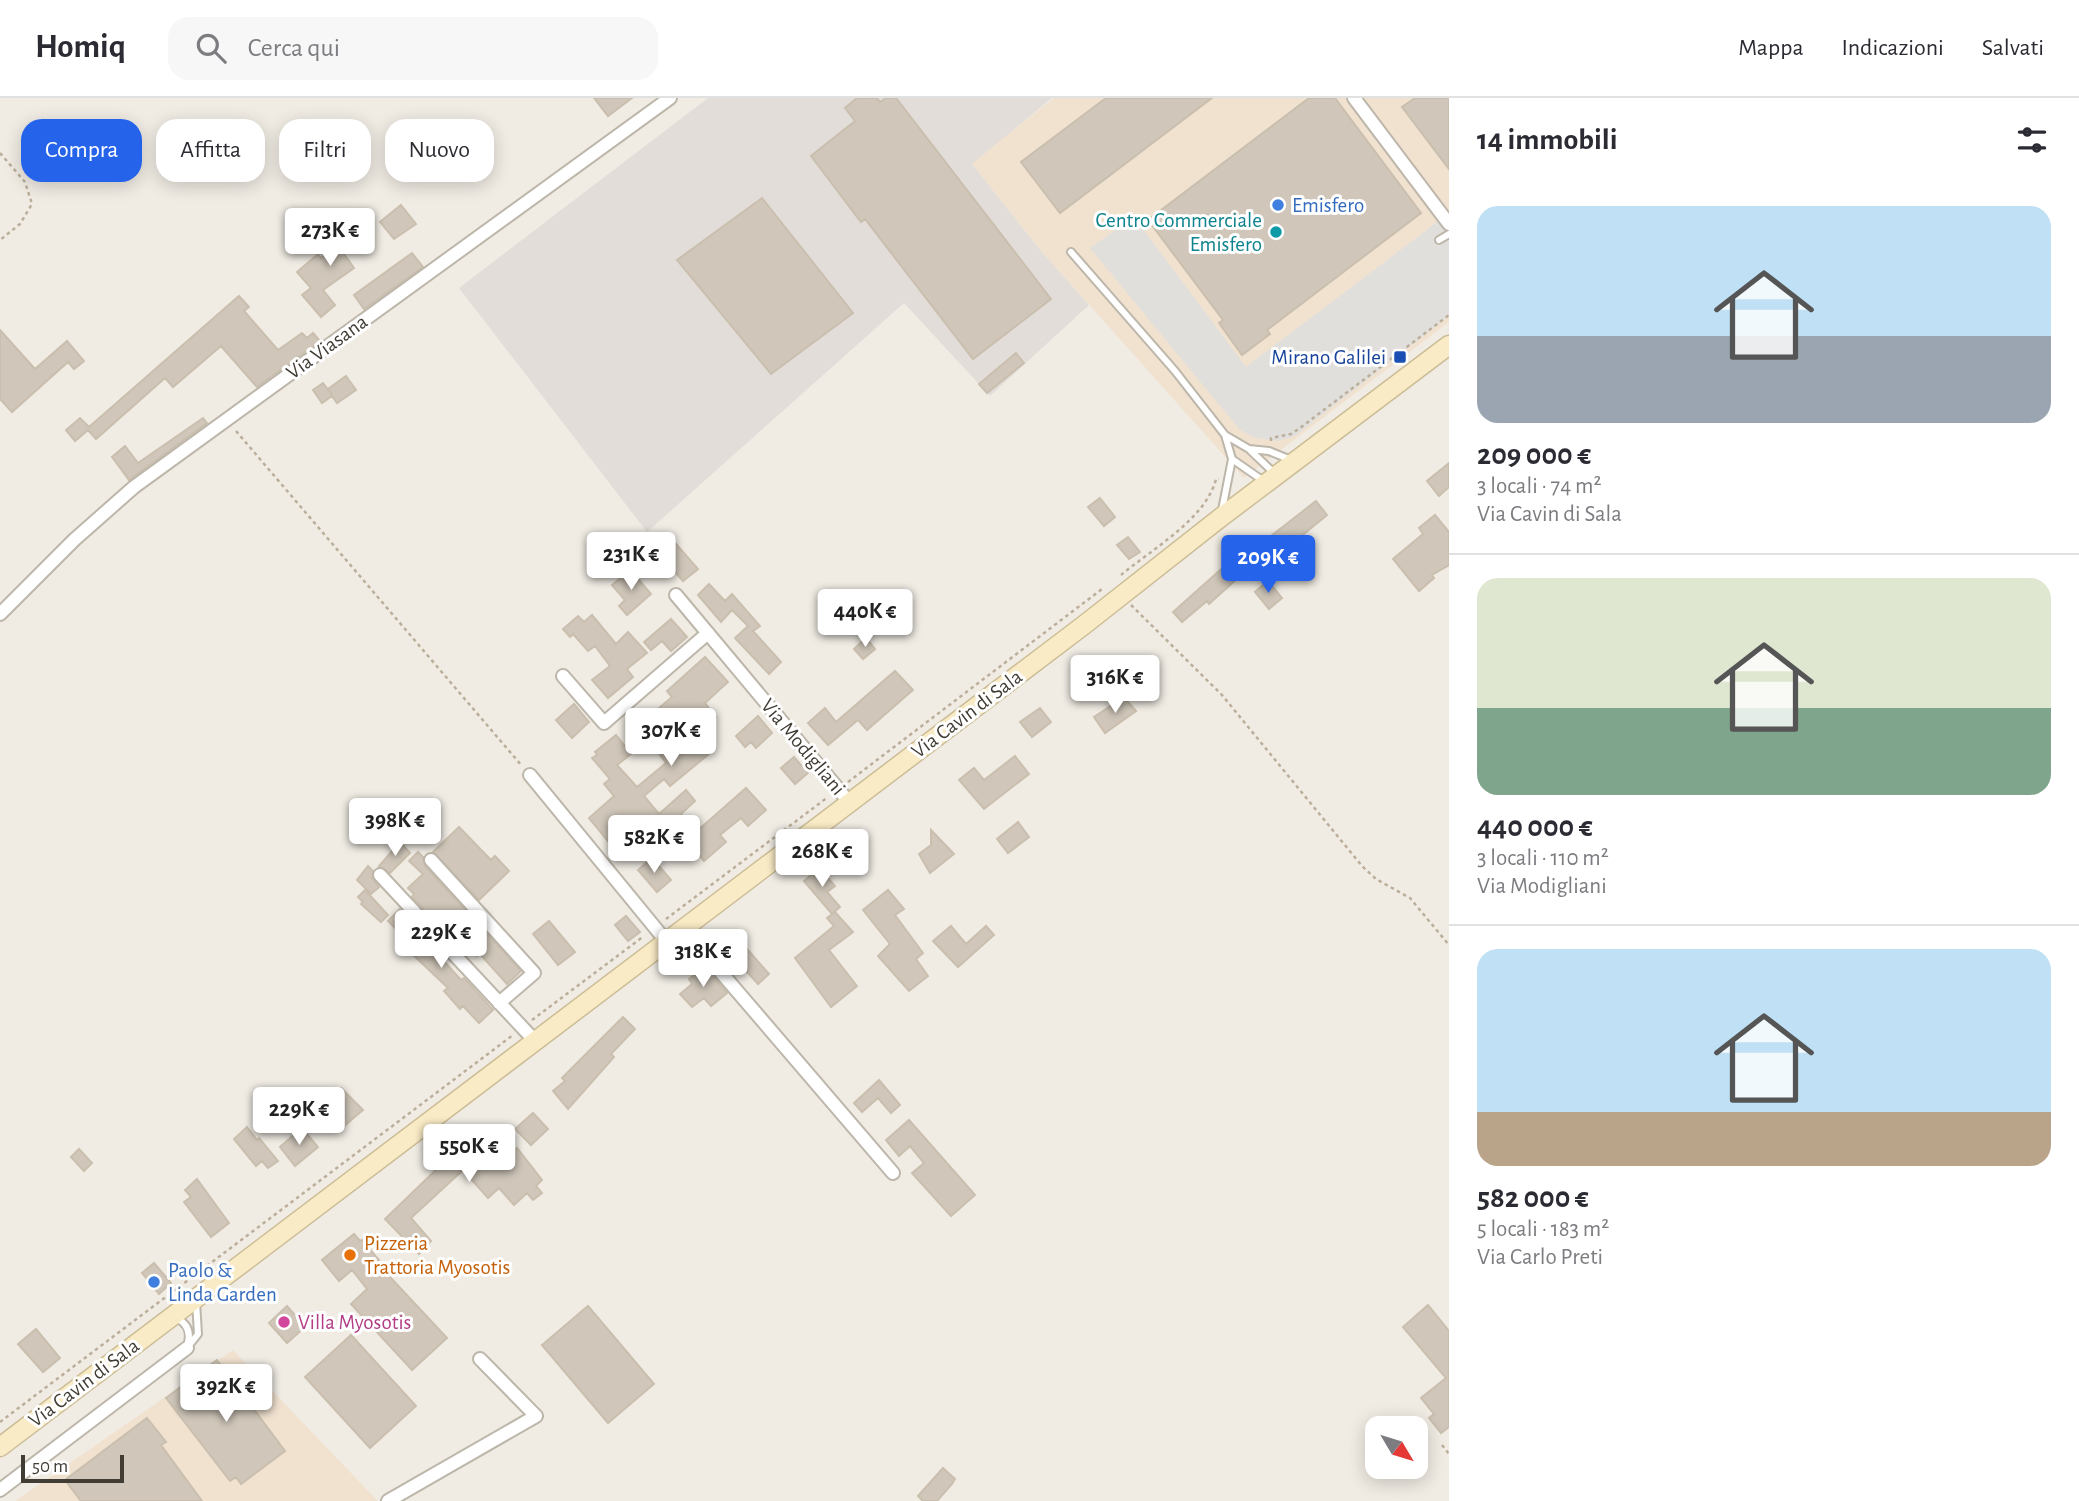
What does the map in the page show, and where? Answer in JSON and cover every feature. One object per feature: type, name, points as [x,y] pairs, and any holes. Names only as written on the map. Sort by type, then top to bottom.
[{"type":"main road","name":"Via Cavin di Sala","points":[[0,1447],[201,1294],[529,1034],[660,934],[683,928],[844,796],[1117,584],[1220,518],[1449,345]]},
{"type":"street","name":"Via Viasana","points":[[0,614],[103,513],[670,98]]},
{"type":"street","points":[[1354,98],[1449,224]]},
{"type":"street","name":"Via Modigliani","points":[[676,595],[844,796]]},
{"type":"street","points":[[563,676],[604,723],[708,633]]},
{"type":"street","points":[[530,775],[660,934]]},
{"type":"street","points":[[431,860],[534,973],[499,1003]]},
{"type":"street","points":[[380,875],[529,1034]]},
{"type":"street","points":[[683,928],[893,1173]]},
{"type":"street","name":"Via Cavin di Sala","points":[[0,1490],[187,1348]]},
{"type":"street","points":[[388,1501],[536,1416],[480,1359]]},
{"type":"lane","points":[[1439,240],[1449,234]]},
{"type":"lane","points":[[1071,252],[1175,371],[1225,435],[1233,459],[1220,518]]},
{"type":"lane","points":[[1225,435],[1250,449],[1269,451],[1296,462]]},
{"type":"lane","points":[[1250,449],[1272,479]]},
{"type":"lane","points":[[1233,459],[1272,479]]},
{"type":"lane","points":[[187,1348],[198,1334],[195,1306],[201,1294]]},
{"type":"lane","points":[[168,1319],[179,1319],[187,1327],[190,1335],[187,1348]]},
{"type":"path","points":[[0,153],[25,182],[32,204],[20,223],[0,240]]},
{"type":"path","points":[[1269,451],[1272,438],[1291,434],[1300,428],[1449,315]]},
{"type":"path","points":[[227,420],[530,775]]},
{"type":"path","points":[[0,1422],[529,1034],[844,796],[1117,584],[1199,511],[1210,497],[1216,479],[1228,482]]},
{"type":"path","points":[[1117,584],[1138,614],[1222,695],[1362,866],[1376,879],[1410,898],[1449,945]]},
{"type":"path","points":[[1442,1445],[1449,1454]]},
{"type":"shaded area","points":[[708,98],[1052,98],[972,164],[1041,251],[1089,305],[990,396],[904,303],[647,532],[459,288]]},
{"type":"shaded area","points":[[1054,98],[1449,98],[1449,322],[1244,478],[1041,251],[971,163]]},
{"type":"shaded area","points":[[1449,213],[1449,316],[1295,436],[1278,441],[1255,438],[1240,430],[1090,248],[1134,217],[1246,367]]},
{"type":"shaded area","points":[[233,1350],[378,1501],[15,1501]]},
{"type":"building","points":[[594,98],[632,98],[608,116]]},
{"type":"building","points":[[857,98],[877,98],[880,102],[886,98],[896,98],[1051,299],[973,359],[865,219],[861,222],[811,156],[855,121],[845,108]]},
{"type":"building","points":[[1106,98],[1212,98],[1060,213],[1021,162]]},
{"type":"building","name":"Centro Commerciale Emisfero","points":[[1309,98],[1335,98],[1421,213],[1267,330],[1270,334],[1242,355],[1219,323],[1223,320],[1148,220]]},
{"type":"building","points":[[1415,98],[1449,98],[1449,169],[1402,107]]},
{"type":"building","points":[[762,198],[853,313],[771,374],[677,260]]},
{"type":"building","points":[[401,205],[416,224],[394,239],[380,222]]},
{"type":"building","points":[[352,220],[365,238],[344,254],[354,268],[323,290],[335,305],[321,317],[302,295],[311,288],[297,272],[318,254],[321,258],[338,245],[333,239],[337,236],[335,233]]},
{"type":"building","points":[[412,253],[423,267],[364,309],[354,295]]},
{"type":"building","points":[[239,296],[249,307],[244,311],[278,350],[302,333],[307,338],[313,333],[320,341],[257,387],[221,346],[173,387],[165,378],[96,439],[88,430],[75,441],[66,430],[80,418],[89,427]]},
{"type":"building","points":[[0,330],[35,369],[67,341],[84,361],[74,369],[68,362],[12,412],[0,399]]},
{"type":"building","points":[[1016,353],[1024,363],[987,393],[979,384]]},
{"type":"building","points":[[346,376],[356,390],[337,403],[332,396],[322,403],[313,390],[323,383],[332,395],[328,389]]},
{"type":"building","points":[[203,418],[207,423],[129,480],[112,457],[125,446],[138,463]]},
{"type":"building","points":[[1449,463],[1449,487],[1439,496],[1427,481]]},
{"type":"building","points":[[1100,498],[1115,517],[1104,526],[1088,507]]},
{"type":"building","points":[[1316,501],[1327,515],[1299,538],[1310,551],[1285,570],[1270,552],[1250,570],[1243,562],[1264,544],[1262,543]]},
{"type":"building","points":[[1435,515],[1449,532],[1449,565],[1432,575],[1434,578],[1419,591],[1393,559],[1423,534],[1419,528]]},
{"type":"building","points":[[1128,537],[1140,552],[1129,559],[1117,545]]},
{"type":"building","points":[[676,544],[698,569],[683,581],[662,557]]},
{"type":"building","points":[[1236,556],[1248,569],[1209,604],[1207,601],[1182,622],[1173,612]]},
{"type":"building","points":[[630,570],[651,594],[627,615],[619,606],[625,600],[612,585]]},
{"type":"building","points":[[1268,581],[1282,598],[1269,609],[1255,592]]},
{"type":"building","points":[[709,584],[725,601],[732,594],[760,626],[753,631],[781,662],[769,674],[735,638],[748,626],[732,610],[721,622],[698,595]]},
{"type":"building","points":[[592,615],[616,644],[628,632],[647,653],[627,669],[633,677],[608,698],[592,680],[610,666],[595,646],[588,651],[573,634],[570,637],[563,629],[578,616],[584,622]]},
{"type":"building","points":[[671,619],[687,637],[671,651],[662,641],[651,650],[644,642]]},
{"type":"building","points":[[866,638],[875,649],[863,659],[854,649]]},
{"type":"building","points":[[705,657],[728,682],[705,703],[716,717],[699,731],[715,749],[670,786],[664,779],[644,796],[659,814],[686,790],[695,801],[681,814],[696,832],[746,788],[766,810],[748,826],[741,818],[720,835],[726,842],[704,861],[672,821],[655,837],[640,820],[612,846],[589,818],[614,796],[604,784],[610,779],[592,758],[597,755],[595,752],[616,735],[631,754],[617,765],[637,787],[666,763],[638,726],[672,697],[667,691]]},
{"type":"building","points":[[895,671],[913,690],[867,730],[858,720],[828,745],[808,723],[825,708],[836,722]]},
{"type":"building","points":[[1124,697],[1136,711],[1105,733],[1094,717]]},
{"type":"building","points":[[574,704],[589,722],[572,738],[556,720]]},
{"type":"building","points":[[1040,708],[1051,722],[1032,737],[1020,722]]},
{"type":"building","points":[[758,716],[772,733],[756,748],[751,742],[745,747],[736,736]]},
{"type":"building","points":[[1015,756],[1029,774],[984,809],[959,780],[974,768],[984,780]]},
{"type":"building","points":[[794,757],[808,773],[795,784],[781,768]]},
{"type":"building","points":[[1018,822],[1029,837],[1008,853],[997,839]]},
{"type":"building","points":[[459,827],[491,860],[495,856],[509,871],[479,900],[433,852]]},
{"type":"building","points":[[931,830],[954,854],[930,873],[919,854],[931,845]]},
{"type":"building","points":[[400,842],[410,853],[390,873],[379,866]]},
{"type":"building","points":[[418,852],[423,857],[425,866],[521,971],[507,984],[480,954],[477,956],[448,925],[446,927],[442,922],[439,925],[412,897],[414,894],[408,888],[423,874],[409,861]]},
{"type":"building","points":[[652,858],[671,880],[657,892],[638,870]]},
{"type":"building","points":[[368,866],[373,871],[372,878],[379,887],[371,894],[357,880]]},
{"type":"building","points":[[819,868],[835,886],[827,892],[840,907],[832,914],[804,881]]},
{"type":"building","points":[[365,890],[388,915],[381,922],[361,904],[363,902],[358,897]]},
{"type":"building","points":[[888,890],[904,909],[895,915],[923,953],[916,959],[928,976],[909,991],[878,956],[890,944],[863,910]]},
{"type":"building","points":[[400,909],[427,938],[422,943],[439,960],[441,958],[461,980],[464,978],[493,1010],[479,1023],[463,1006],[460,1009],[444,991],[448,988],[407,949],[412,945],[388,921]]},
{"type":"building","points":[[835,912],[853,932],[829,950],[857,986],[831,1007],[795,958],[834,926],[827,918]]},
{"type":"building","points":[[626,916],[640,932],[628,941],[615,925]]},
{"type":"building","points":[[549,921],[575,952],[558,965],[533,934]]},
{"type":"building","points":[[951,926],[966,944],[986,926],[994,935],[958,967],[933,941]]},
{"type":"building","points":[[733,933],[769,974],[758,984],[721,943]]},
{"type":"building","points":[[705,967],[727,993],[711,1006],[704,998],[692,1007],[680,994],[692,984],[689,979]]},
{"type":"building","points":[[623,1017],[635,1029],[611,1054],[614,1057],[568,1109],[553,1091],[565,1081],[562,1078]]},
{"type":"building","points":[[879,1080],[900,1105],[891,1113],[878,1098],[862,1112],[854,1103]]},
{"type":"building","points":[[341,1088],[363,1110],[343,1127],[323,1102]]},
{"type":"building","points":[[533,1113],[548,1129],[531,1145],[515,1129]]},
{"type":"building","points":[[909,1120],[975,1195],[951,1216],[912,1173],[924,1163],[910,1146],[899,1156],[886,1140]]},
{"type":"building","points":[[247,1127],[278,1161],[268,1168],[262,1161],[256,1166],[234,1139]]},
{"type":"building","points":[[302,1128],[318,1147],[295,1166],[280,1147]]},
{"type":"building","points":[[486,1131],[508,1156],[517,1148],[542,1180],[536,1186],[542,1193],[533,1200],[527,1193],[514,1205],[499,1188],[488,1198],[463,1170],[411,1218],[431,1241],[419,1254],[385,1219],[441,1165],[443,1167]]},
{"type":"building","points":[[79,1149],[92,1163],[84,1171],[71,1157]]},
{"type":"building","points":[[197,1179],[229,1223],[211,1237],[184,1202],[191,1197],[185,1190]]},
{"type":"building","points":[[354,1234],[379,1260],[376,1262],[447,1338],[412,1370],[351,1304],[367,1289],[352,1270],[339,1281],[322,1260]]},
{"type":"building","points":[[154,1263],[171,1283],[159,1294],[142,1273]]},
{"type":"building","points":[[1428,1305],[1449,1331],[1449,1427],[1441,1433],[1429,1418],[1434,1414],[1421,1398],[1446,1378],[1403,1327]]},
{"type":"building","name":"Villa Myosotis","points":[[287,1306],[305,1327],[287,1343],[269,1323]]},
{"type":"building","points":[[588,1306],[654,1384],[608,1423],[542,1345]]},
{"type":"building","points":[[36,1329],[60,1358],[43,1372],[18,1344]]},
{"type":"building","points":[[351,1335],[416,1406],[370,1448],[305,1377]]},
{"type":"building","points":[[217,1360],[285,1451],[241,1484],[236,1477],[230,1481],[166,1398]]},
{"type":"building","points":[[147,1418],[166,1442],[161,1445],[202,1501],[81,1501],[65,1480]]},
{"type":"building","points":[[943,1468],[955,1479],[952,1484],[937,1501],[923,1501],[918,1496]]},
{"type":"place","name":"Emisfero","points":[[1278,205]]},
{"type":"place","name":"Centro Commerciale Emisfero","points":[[1276,232]]},
{"type":"place","name":"Mirano Galilei","points":[[1400,357]]},
{"type":"place","name":"Pizzeria Trattoria Myosotis","points":[[350,1255]]},
{"type":"place","name":"Paolo & Linda Garden","points":[[154,1282]]},
{"type":"place","name":"Villa Myosotis","points":[[284,1322]]}]
